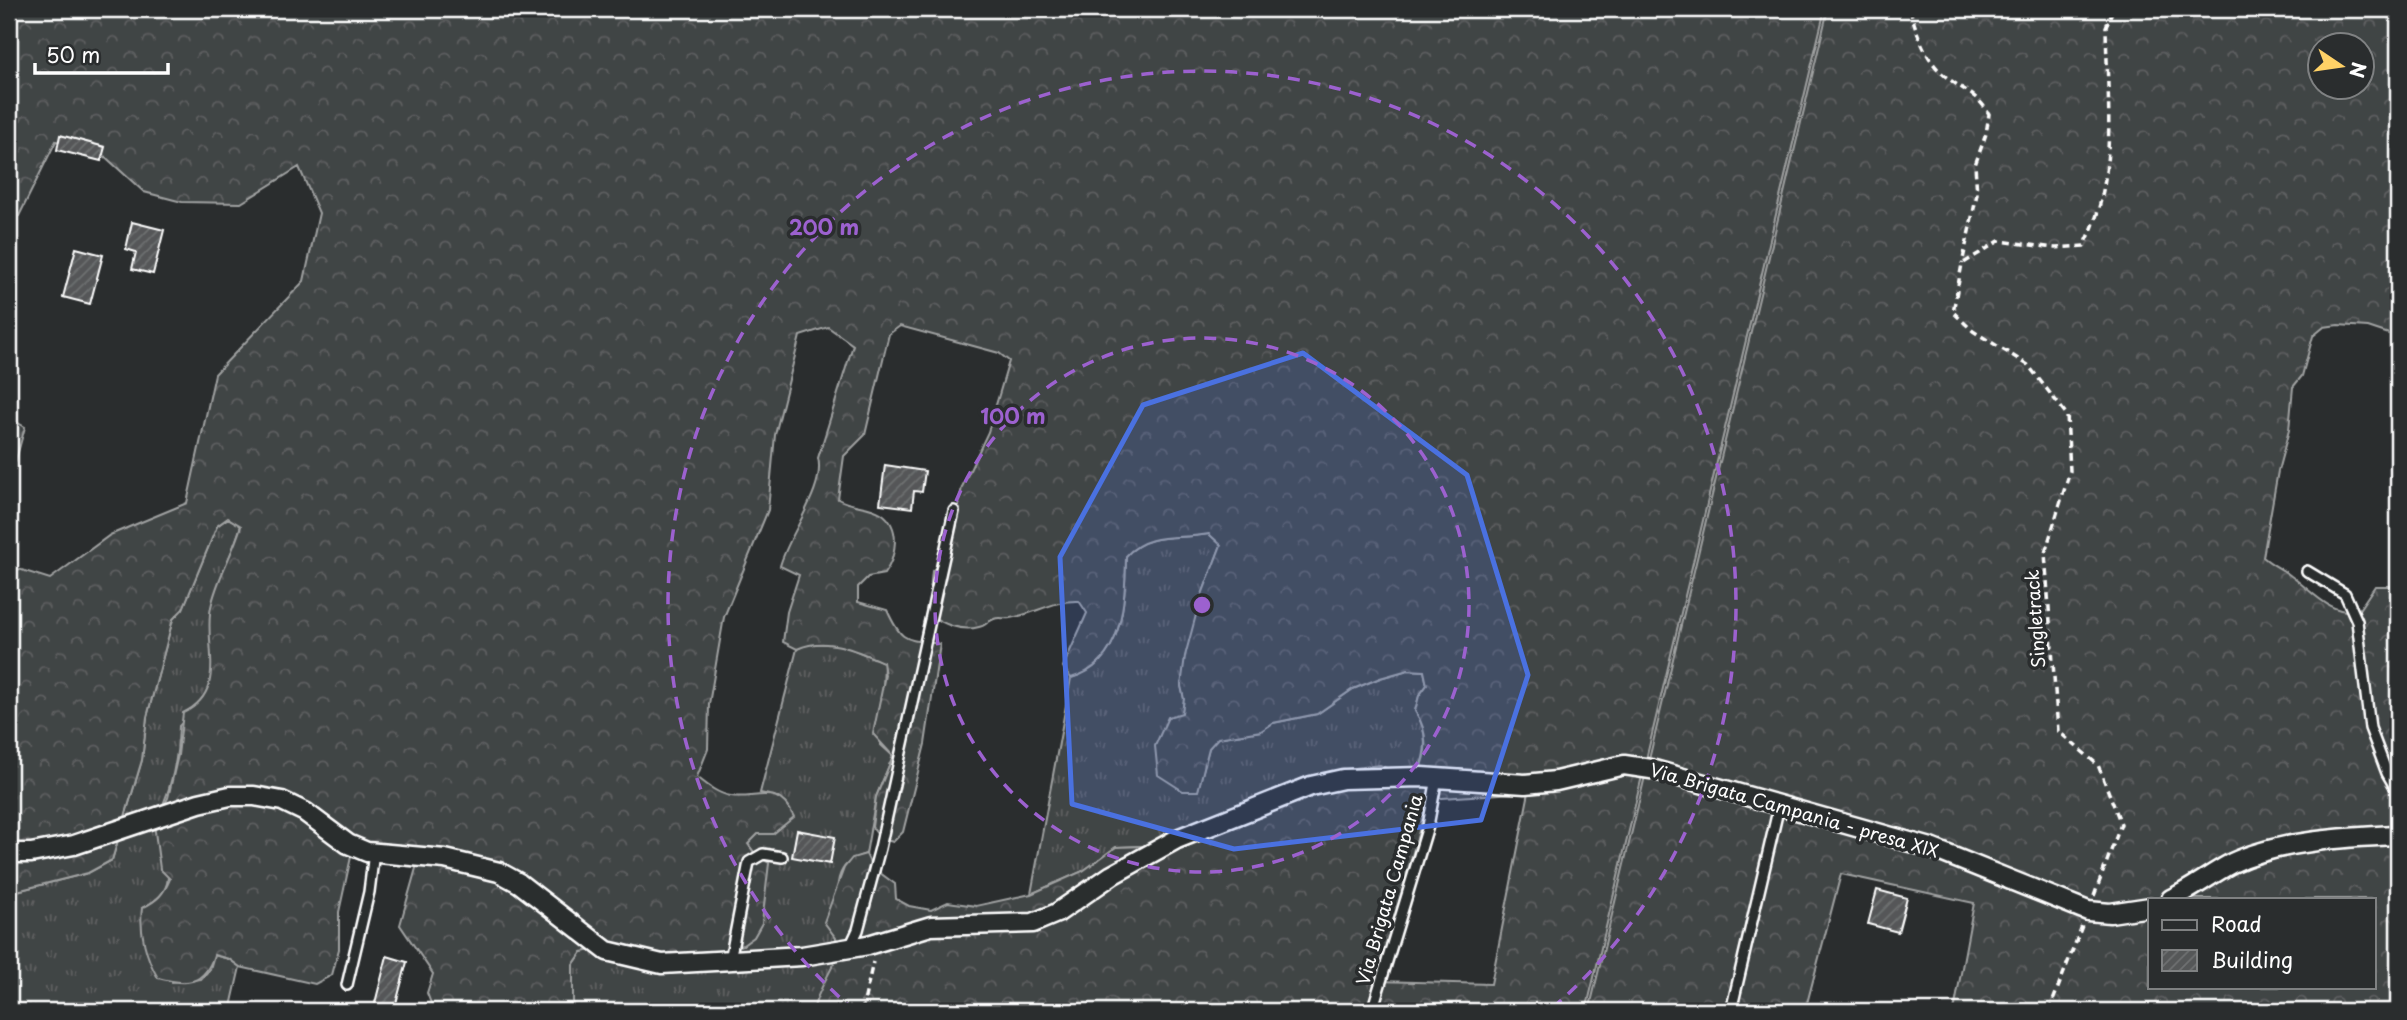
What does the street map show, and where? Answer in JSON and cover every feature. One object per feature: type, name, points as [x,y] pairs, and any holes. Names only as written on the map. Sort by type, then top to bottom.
[{"type":"street","name":"Via Brigata Campania - presa XIX","points":[[9,853],[31,853],[74,845],[199,803],[230,796],[254,796],[293,806],[348,844],[374,852],[445,859],[499,872],[519,883],[607,951],[635,960],[662,964],[802,956],[877,942],[931,926],[1033,923],[1057,913],[1112,875],[1177,839],[1311,786],[1343,779],[1437,778],[1525,784],[1556,781],[1623,765],[1651,769],[1930,848],[2088,911],[2110,913],[2148,907]]},
{"type":"street","points":[[2173,898],[2234,863],[2256,855],[2302,844],[2398,835]]},
{"type":"lane","points":[[849,948],[858,930],[883,835],[954,511]]},
{"type":"lane","points":[[2307,571],[2345,594],[2357,621],[2370,728],[2387,773],[2398,792]]},
{"type":"lane","name":"Via Brigata Campania","points":[[1372,1011],[1424,839],[1437,778]]},
{"type":"lane","points":[[1731,1011],[1779,806]]},
{"type":"lane","points":[[347,985],[369,892],[374,852]]},
{"type":"lane","points":[[730,960],[748,862],[763,854],[782,857]]},
{"type":"path","points":[[1910,9],[1917,34],[1934,66],[1950,80],[1979,98],[1989,114],[1986,134],[1975,165],[1977,194],[1962,264]]},
{"type":"path","points":[[1962,264],[1999,241],[2055,248],[2084,246],[2095,226],[2108,178],[2106,27],[2113,9]]},
{"type":"path","name":"Singletrack","points":[[1962,264],[1953,312],[1973,331],[2028,365],[2067,415],[2070,471],[2045,553],[2058,731],[2098,765],[2121,824],[2088,911]]},
{"type":"path","points":[[2049,1011],[2088,911]]},
{"type":"path","points":[[862,1011],[877,942]]},
{"type":"highlighted area","points":[[1303,353],[1467,475],[1528,675],[1481,820],[1234,849],[1072,804],[1060,557],[1143,405]]},
{"type":"green space","points":[[9,9],[1825,9],[1586,1011],[813,1011],[841,945],[824,922],[844,868],[852,858],[866,854],[872,867],[895,884],[896,899],[909,906],[931,910],[948,902],[976,906],[1031,894],[1083,871],[1116,847],[1145,846],[1172,839],[1338,770],[1380,765],[1414,780],[1424,754],[1425,737],[1415,711],[1419,696],[1427,685],[1424,671],[1408,670],[1353,689],[1317,714],[1273,723],[1261,731],[1218,738],[1209,748],[1198,791],[1183,791],[1158,775],[1155,746],[1168,717],[1182,713],[1184,699],[1181,686],[1185,656],[1200,600],[1221,545],[1209,534],[1154,540],[1135,548],[1126,556],[1122,611],[1111,645],[1102,659],[1089,671],[1071,678],[1063,667],[1087,613],[1079,601],[1061,603],[1010,618],[996,618],[972,628],[952,626],[928,613],[932,571],[942,561],[953,533],[962,487],[988,432],[1009,361],[999,353],[900,326],[889,334],[865,435],[844,456],[838,499],[881,513],[888,519],[894,534],[892,560],[884,574],[868,577],[858,587],[858,602],[887,610],[897,629],[906,638],[940,644],[925,744],[903,832],[893,842],[880,838],[872,827],[876,797],[893,756],[873,734],[885,675],[883,662],[841,646],[819,644],[797,649],[783,642],[787,612],[799,575],[780,566],[817,483],[818,458],[853,345],[828,327],[800,336],[775,435],[768,510],[724,617],[709,704],[708,749],[697,777],[726,795],[774,796],[788,806],[794,817],[773,834],[758,834],[748,844],[756,855],[769,863],[762,923],[754,937],[743,945],[727,948],[701,963],[597,949],[582,952],[573,965],[573,1011],[434,1011],[427,993],[433,974],[400,925],[418,861],[354,843],[339,912],[339,949],[332,975],[315,984],[240,967],[229,959],[214,955],[205,972],[193,981],[178,982],[158,978],[147,953],[142,926],[142,908],[159,897],[170,879],[160,869],[154,824],[168,798],[178,755],[183,713],[197,704],[206,692],[210,680],[211,607],[241,526],[228,518],[217,526],[183,609],[173,619],[147,717],[142,760],[112,860],[88,873],[9,893],[9,566],[50,579],[110,535],[187,503],[215,374],[304,281],[319,213],[299,167],[241,203],[182,202],[144,192],[101,153],[56,141],[19,216],[9,220]],"holes":[[[1529,792],[1491,984],[1377,981],[1428,799]]]},
{"type":"green space","points":[[1828,9],[2398,9],[2398,337],[2368,327],[2338,325],[2324,327],[2313,336],[2302,376],[2293,387],[2289,430],[2278,471],[2263,557],[2322,601],[2338,609],[2358,611],[2375,586],[2398,586],[2398,1011],[1954,1011],[1974,903],[1841,874],[1805,1011],[1589,1011]]},
{"type":"green space","points":[[9,418],[25,427],[9,485]]},
{"type":"green space","points":[[228,518],[241,525],[212,607],[212,677],[204,698],[179,726],[172,776],[165,801],[154,824],[166,861],[167,882],[163,892],[142,908],[172,982],[201,979],[210,969],[214,955],[229,959],[240,967],[230,1011],[9,1011],[9,893],[88,873],[112,860],[142,760],[147,717],[173,619],[183,608],[217,526]]},
{"type":"green space","points":[[1209,534],[1221,545],[1200,600],[1181,685],[1184,699],[1182,714],[1198,790],[1209,748],[1217,738],[1261,731],[1273,723],[1317,714],[1353,689],[1408,670],[1424,671],[1427,685],[1419,696],[1415,711],[1423,728],[1425,746],[1422,763],[1414,780],[1144,846],[1116,847],[1083,871],[1031,894],[1071,678],[1089,670],[1102,659],[1111,645],[1122,610],[1126,556],[1135,548],[1154,540]]},
{"type":"green space","points":[[810,643],[842,645],[884,662],[881,745],[893,756],[876,797],[866,854],[851,860],[838,881],[841,947],[813,1011],[573,1011],[573,965],[582,952],[597,949],[701,963],[727,948],[743,945],[769,863],[756,855],[748,844],[758,834],[774,796],[760,793],[797,649]]},
{"type":"building","points":[[60,135],[105,147],[101,161],[57,150]]},
{"type":"building","points":[[132,222],[164,230],[153,274],[132,269],[136,252],[126,249]]},
{"type":"building","points":[[76,248],[103,255],[90,304],[63,297]]},
{"type":"building","points":[[885,465],[925,471],[922,492],[914,491],[912,508],[880,504]]},
{"type":"building","points":[[797,830],[835,837],[830,864],[792,857]]},
{"type":"building","points":[[1877,890],[1907,898],[1898,932],[1868,924]]},
{"type":"building","points":[[387,956],[407,962],[394,1011],[373,1011]]}]
